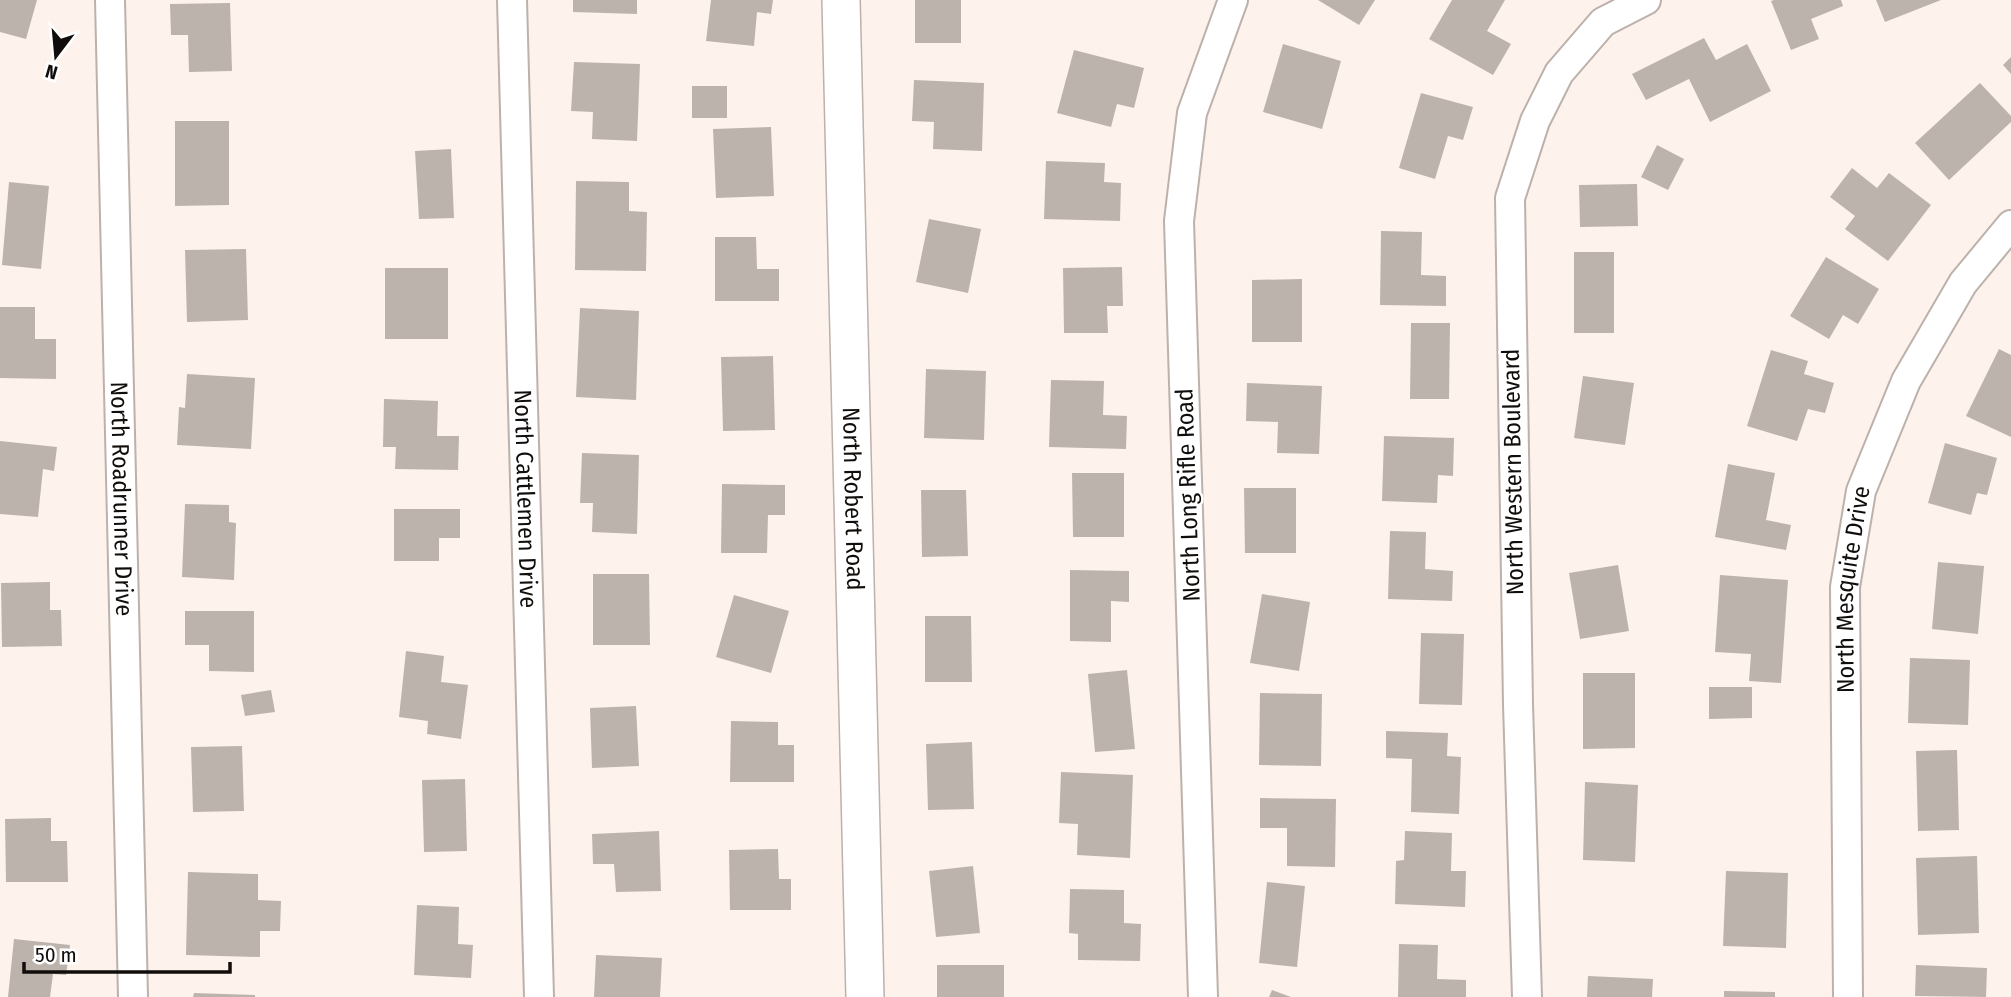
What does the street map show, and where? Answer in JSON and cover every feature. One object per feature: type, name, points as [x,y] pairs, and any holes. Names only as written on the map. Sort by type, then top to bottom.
[{"type":"main road","name":"North Robert Road","points":[[841,0],[865,997]]},
{"type":"street","name":"North Roadrunner Drive","points":[[110,0],[133,997]]},
{"type":"street","name":"North Cattlemen Drive","points":[[512,0],[539,997]]},
{"type":"street","name":"North Long Rifle Road","points":[[1203,997],[1179,221],[1192,113],[1233,0]]},
{"type":"street","name":"North Western Boulevard","points":[[1527,997],[1518,704],[1510,198],[1535,121],[1559,72],[1603,22],[1646,0]]},
{"type":"street","name":"North Mesquite Drive","points":[[1849,997],[1845,587],[1861,491],[1906,381],[1963,283],[2011,225]]},
{"type":"building","points":[[0,0],[37,0],[26,39],[0,32]]},
{"type":"building","points":[[573,0],[637,0],[637,14],[573,12]]},
{"type":"building","points":[[711,0],[773,0],[771,14],[757,12],[754,46],[706,41]]},
{"type":"building","points":[[915,0],[961,0],[961,43],[915,43]]},
{"type":"building","points":[[1318,0],[1375,0],[1359,25]]},
{"type":"building","points":[[1452,0],[1505,0],[1487,31],[1511,44],[1493,75],[1429,39]]},
{"type":"building","points":[[1841,0],[1843,6],[1811,19],[1819,39],[1791,50],[1771,1]]},
{"type":"building","points":[[1876,0],[1941,0],[1885,22]]},
{"type":"building","points":[[230,3],[232,71],[189,72],[188,35],[171,35],[170,4]]},
{"type":"building","points":[[1704,38],[1716,60],[1747,44],[1771,91],[1710,122],[1689,79],[1646,100],[1632,74]]},
{"type":"building","points":[[1283,44],[1341,61],[1322,129],[1263,112]]},
{"type":"building","points":[[1074,50],[1144,68],[1134,108],[1117,104],[1111,127],[1057,113]]},
{"type":"building","points":[[2011,57],[2011,74],[2003,65]]},
{"type":"building","points":[[574,62],[640,64],[637,141],[592,139],[593,112],[571,111]]},
{"type":"building","points":[[914,80],[984,83],[982,151],[933,149],[934,122],[912,121]]},
{"type":"building","points":[[1980,83],[2011,116],[2011,122],[1949,180],[1915,143]]},
{"type":"building","points":[[692,86],[727,86],[727,118],[692,118]]},
{"type":"building","points":[[1421,93],[1473,107],[1463,140],[1448,136],[1435,179],[1399,168]]},
{"type":"building","points":[[175,121],[229,121],[229,205],[175,206]]},
{"type":"building","points":[[771,127],[774,196],[716,198],[713,129]]},
{"type":"building","points":[[1657,145],[1684,159],[1668,190],[1641,177]]},
{"type":"building","points":[[451,149],[454,218],[419,219],[415,151]]},
{"type":"building","points":[[1046,161],[1105,163],[1104,182],[1121,183],[1120,221],[1044,219]]},
{"type":"building","points":[[1852,168],[1877,188],[1889,173],[1931,205],[1888,261],[1845,229],[1855,216],[1830,197]]},
{"type":"building","points":[[576,181],[629,182],[629,211],[647,212],[646,271],[575,270]]},
{"type":"building","points":[[9,182],[49,186],[41,269],[2,265]]},
{"type":"building","points":[[1637,184],[1638,226],[1580,227],[1579,185]]},
{"type":"building","points":[[929,219],[981,229],[968,293],[916,282]]},
{"type":"building","points":[[1381,231],[1422,232],[1421,275],[1446,276],[1446,306],[1380,305]]},
{"type":"building","points":[[715,237],[756,237],[757,269],[779,269],[779,301],[715,301]]},
{"type":"building","points":[[246,249],[248,320],[187,322],[185,250]]},
{"type":"building","points":[[1574,252],[1614,252],[1614,333],[1574,333]]},
{"type":"building","points":[[1826,257],[1879,289],[1858,324],[1843,315],[1829,339],[1790,316]]},
{"type":"building","points":[[1122,267],[1123,306],[1107,306],[1108,333],[1064,333],[1063,268]]},
{"type":"building","points":[[385,268],[448,268],[448,339],[385,339]]},
{"type":"building","points":[[1302,279],[1302,342],[1252,342],[1252,280]]},
{"type":"building","points":[[0,307],[35,307],[35,339],[56,339],[56,379],[0,378]]},
{"type":"building","points":[[580,308],[639,311],[636,400],[576,397]]},
{"type":"building","points":[[1411,323],[1450,323],[1449,399],[1410,399]]},
{"type":"building","points":[[1999,349],[2011,355],[2011,437],[1966,416]]},
{"type":"building","points":[[1771,350],[1808,361],[1804,374],[1834,383],[1825,413],[1808,409],[1797,441],[1747,426]]},
{"type":"building","points":[[773,356],[775,430],[723,431],[721,357]]},
{"type":"building","points":[[926,369],[986,371],[984,440],[924,438]]},
{"type":"building","points":[[187,374],[255,378],[251,449],[177,445],[179,407],[185,408]]},
{"type":"building","points":[[1583,376],[1634,383],[1625,445],[1574,438]]},
{"type":"building","points":[[1051,380],[1104,381],[1103,415],[1127,416],[1126,449],[1049,447]]},
{"type":"building","points":[[1247,383],[1322,386],[1319,454],[1277,453],[1278,422],[1246,421]]},
{"type":"building","points":[[384,399],[438,401],[437,436],[459,436],[458,470],[395,469],[396,447],[383,447]]},
{"type":"building","points":[[1384,436],[1454,438],[1453,476],[1438,475],[1437,503],[1382,501]]},
{"type":"building","points":[[0,441],[57,447],[54,471],[43,469],[38,517],[0,514]]},
{"type":"building","points":[[1945,443],[1997,458],[1987,495],[1977,493],[1971,515],[1928,503]]},
{"type":"building","points":[[582,453],[639,455],[637,534],[592,532],[593,503],[580,503]]},
{"type":"building","points":[[1728,464],[1775,473],[1766,520],[1791,525],[1786,550],[1715,537]]},
{"type":"building","points":[[1072,473],[1124,473],[1124,537],[1073,537]]},
{"type":"building","points":[[722,484],[785,485],[785,515],[768,515],[767,553],[721,553]]},
{"type":"building","points":[[1244,488],[1296,488],[1296,553],[1245,553]]},
{"type":"building","points":[[921,490],[966,490],[968,556],[922,557]]},
{"type":"building","points":[[185,504],[229,505],[229,522],[236,523],[234,580],[182,577]]},
{"type":"building","points":[[394,509],[460,509],[460,538],[439,538],[439,561],[394,561]]},
{"type":"building","points":[[1390,531],[1426,532],[1425,569],[1453,571],[1452,601],[1388,599]]},
{"type":"building","points":[[1938,562],[1984,566],[1978,634],[1932,629]]},
{"type":"building","points":[[1618,565],[1629,631],[1580,639],[1569,573]]},
{"type":"building","points":[[1070,570],[1129,571],[1129,602],[1111,601],[1111,642],[1070,641]]},
{"type":"building","points":[[593,574],[649,574],[650,645],[593,645]]},
{"type":"building","points":[[1720,575],[1788,580],[1781,683],[1749,681],[1751,654],[1715,652]]},
{"type":"building","points":[[50,582],[50,610],[61,610],[62,646],[2,647],[1,583]]},
{"type":"building","points":[[1262,594],[1310,602],[1299,671],[1250,663]]},
{"type":"building","points":[[734,595],[789,611],[771,673],[716,657]]},
{"type":"building","points":[[185,611],[254,611],[254,672],[209,671],[209,645],[185,645]]},
{"type":"building","points":[[925,616],[971,616],[972,682],[925,682]]},
{"type":"building","points":[[1421,633],[1464,634],[1462,705],[1419,704]]},
{"type":"building","points":[[406,651],[444,656],[441,682],[468,685],[461,739],[427,734],[428,721],[399,717]]},
{"type":"building","points":[[1910,658],[1970,660],[1968,725],[1908,723]]},
{"type":"building","points":[[1127,670],[1135,749],[1095,752],[1088,674]]},
{"type":"building","points":[[1583,673],[1635,673],[1635,748],[1583,749]]},
{"type":"building","points":[[1709,687],[1752,687],[1752,718],[1709,719]]},
{"type":"building","points":[[271,690],[275,712],[245,716],[241,695]]},
{"type":"building","points":[[1260,693],[1322,694],[1321,766],[1259,765]]},
{"type":"building","points":[[636,706],[639,766],[592,768],[590,708]]},
{"type":"building","points":[[731,721],[778,722],[778,745],[794,745],[794,782],[730,782]]},
{"type":"building","points":[[1386,731],[1448,733],[1447,756],[1461,757],[1459,814],[1411,812],[1412,759],[1386,758]]},
{"type":"building","points":[[972,742],[974,809],[928,810],[926,744]]},
{"type":"building","points":[[242,746],[244,811],[193,812],[191,747]]},
{"type":"building","points":[[1957,750],[1959,830],[1918,831],[1916,751]]},
{"type":"building","points":[[1061,772],[1133,775],[1130,858],[1077,855],[1078,824],[1059,823]]},
{"type":"building","points":[[465,779],[467,851],[424,852],[422,780]]},
{"type":"building","points":[[1585,782],[1638,785],[1635,862],[1583,860]]},
{"type":"building","points":[[1260,798],[1336,799],[1335,867],[1287,866],[1287,828],[1260,828]]},
{"type":"building","points":[[51,818],[51,841],[67,841],[68,882],[6,882],[5,819]]},
{"type":"building","points":[[659,831],[661,891],[616,892],[614,864],[593,864],[592,834]]},
{"type":"building","points":[[1405,831],[1452,833],[1451,871],[1466,871],[1465,907],[1395,904],[1396,861],[1404,860]]},
{"type":"building","points":[[778,849],[779,879],[791,879],[791,910],[730,910],[729,850]]},
{"type":"building","points":[[1977,856],[1979,933],[1918,935],[1916,858]]},
{"type":"building","points":[[973,866],[980,933],[936,937],[929,871]]},
{"type":"building","points":[[1726,871],[1788,873],[1786,948],[1723,946]]},
{"type":"building","points":[[188,872],[258,874],[258,900],[281,901],[280,931],[260,931],[260,957],[186,955]]},
{"type":"building","points":[[1267,882],[1305,886],[1297,967],[1259,963]]},
{"type":"building","points":[[1070,889],[1124,890],[1124,923],[1141,924],[1140,961],[1078,960],[1078,934],[1069,933]]},
{"type":"building","points":[[417,905],[459,907],[458,944],[473,945],[471,978],[414,975]]},
{"type":"building","points":[[14,939],[70,945],[66,975],[53,974],[50,997],[8,997]]},
{"type":"building","points":[[1399,944],[1438,945],[1437,979],[1466,980],[1466,997],[1398,997]]},
{"type":"building","points":[[596,955],[662,958],[660,997],[594,997]]},
{"type":"building","points":[[937,965],[1004,965],[1004,997],[937,997]]},
{"type":"building","points":[[1916,965],[1987,968],[1986,997],[1915,996]]},
{"type":"building","points":[[1588,976],[1653,979],[1652,997],[1587,997]]},
{"type":"building","points":[[1272,990],[1291,997],[1269,997]]},
{"type":"building","points":[[1724,991],[1775,992],[1775,997],[1724,997]]},
{"type":"building","points":[[194,993],[255,995],[255,997],[193,997]]}]
